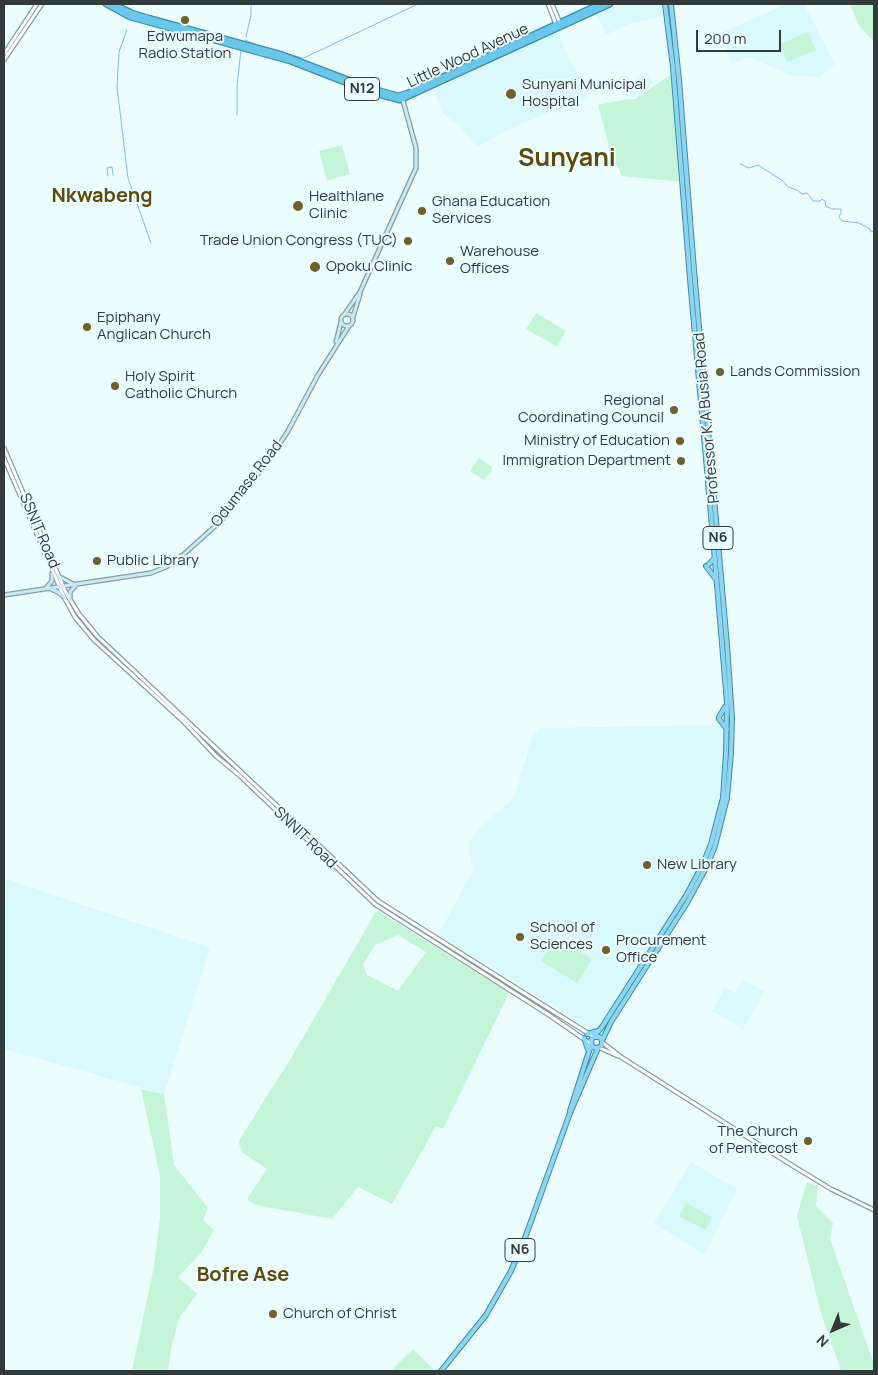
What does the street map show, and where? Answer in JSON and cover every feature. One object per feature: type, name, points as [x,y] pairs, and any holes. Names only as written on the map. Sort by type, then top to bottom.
[{"type":"highway","name":"Little Wood Avenue","points":[[106,4],[130,17],[290,61],[396,100],[502,52],[600,4]]},
{"type":"highway","name":"Little Wood Avenue","points":[[113,4],[139,16],[283,54],[367,87],[402,97]]},
{"type":"highway","name":"Little Wood Avenue","points":[[559,25],[610,4]]},
{"type":"main road","name":"Professor K.A Busia Road","points":[[603,1042],[611,1022],[638,975],[691,896],[707,866],[719,833],[726,785],[732,718],[690,279],[673,67],[665,4]]},
{"type":"main road","name":"Professor K.A Busia Road","points":[[671,4],[680,80],[727,702],[726,785]]},
{"type":"main road","points":[[360,292],[344,315],[342,321],[344,325],[349,326],[353,322],[360,292],[416,168],[416,148],[402,97]]},
{"type":"main road","points":[[344,315],[348,314],[353,318]]},
{"type":"main road","name":"Odumase Road","points":[[334,348],[342,321]]},
{"type":"main road","name":"Odumase Road","points":[[4,596],[158,571],[183,555],[211,531],[234,505],[281,442],[334,348],[349,326]]},
{"type":"main road","points":[[715,558],[707,565],[717,580]]},
{"type":"main road","points":[[45,588],[52,581],[52,574]]},
{"type":"main road","points":[[58,576],[77,584],[71,591],[70,600]]},
{"type":"main road","points":[[45,588],[57,591],[64,598]]},
{"type":"main road","points":[[727,702],[719,718],[728,732]]},
{"type":"main road","name":"Professor K.A Busia Road","points":[[594,1037],[638,975]]},
{"type":"main road","points":[[589,1052],[585,1036],[600,1030]]},
{"type":"main road","points":[[594,1037],[600,1037],[603,1042]]},
{"type":"main road","name":"N6","points":[[570,1113],[576,1089],[594,1037]]},
{"type":"main road","name":"N6","points":[[441,1371],[486,1315],[511,1271],[525,1238],[570,1113],[603,1042]]},
{"type":"main road","points":[[591,1044],[594,1048],[599,1048]]},
{"type":"street","points":[[4,54],[37,4]]},
{"type":"street","points":[[4,60],[42,4]]},
{"type":"street","points":[[548,4],[559,25]]},
{"type":"street","points":[[552,4],[559,25]]},
{"type":"street","name":"SSNIT Road","points":[[4,448],[61,587]]},
{"type":"street","name":"SSNIT Road","points":[[4,458],[52,574],[61,587]]},
{"type":"street","name":"SNNIT Road","points":[[61,587],[64,598],[75,617],[89,634],[145,683]]},
{"type":"street","name":"SNNIT Road","points":[[61,587],[97,636],[216,756],[242,774]]},
{"type":"street","name":"SNNIT Road","points":[[150,688],[378,902],[585,1036],[591,1044]]},
{"type":"street","name":"SNNIT Road","points":[[585,1036],[594,1037]]},
{"type":"street","points":[[603,1042],[621,1057],[793,1166],[831,1189],[874,1210]]},
{"type":"street","points":[[599,1048],[621,1057]]},
{"type":"shaded area","points":[[621,4],[661,4],[663,17],[631,23],[606,35],[597,15]]},
{"type":"shaded area","points":[[787,4],[804,4],[835,64],[821,77],[793,76],[748,57],[731,65],[721,33]]},
{"type":"shaded area","name":"Sunyani Municipal Hospital","points":[[557,32],[589,98],[518,125],[477,147],[459,126],[442,113],[435,90],[486,64]]},
{"type":"shaded area","points":[[648,72],[653,83],[646,91],[633,98],[626,85]]},
{"type":"shaded area","points":[[726,725],[721,794],[715,832],[694,880],[598,1033],[438,935],[473,870],[468,843],[481,826],[515,797],[532,736],[540,728]]},
{"type":"shaded area","points":[[4,878],[210,948],[164,1094],[4,1049]]},
{"type":"shaded area","points":[[743,979],[765,992],[743,1029],[712,1011],[725,987],[735,993]]},
{"type":"shaded area","points":[[691,1162],[737,1189],[705,1255],[654,1223]]},
{"type":"green space","points":[[850,4],[874,4],[874,42],[859,26]]},
{"type":"green space","points":[[808,32],[816,50],[787,62],[780,44]]},
{"type":"green space","points":[[676,71],[684,182],[622,176],[611,153],[598,105],[635,99]]},
{"type":"green space","points":[[342,145],[350,174],[327,181],[319,151]]},
{"type":"green space","points":[[536,313],[566,331],[557,347],[526,329]]},
{"type":"green space","points":[[479,458],[492,467],[491,472],[484,480],[470,471]]},
{"type":"green space","points":[[377,910],[509,993],[443,1129],[436,1126],[392,1204],[358,1187],[332,1219],[256,1205],[247,1199],[267,1169],[243,1153],[238,1142],[291,1058]],"holes":[[[398,935],[426,952],[398,991],[367,975],[363,964],[375,945]]]},
{"type":"green space","points":[[556,937],[592,959],[577,983],[541,961]]},
{"type":"green space","points":[[141,1089],[164,1094],[174,1165],[208,1208],[203,1220],[214,1230],[201,1253],[178,1277],[197,1294],[179,1318],[171,1349],[168,1371],[132,1371],[154,1266],[160,1218],[160,1176]]},
{"type":"green space","points":[[807,1182],[818,1186],[816,1206],[833,1223],[830,1239],[874,1364],[874,1371],[841,1371],[820,1310],[797,1216]]},
{"type":"green space","points":[[686,1203],[712,1217],[706,1230],[679,1216]]},
{"type":"green space","points":[[413,1349],[435,1371],[391,1371]]},
{"type":"waterway","points":[[246,37],[251,15],[251,4]]},
{"type":"waterway","points":[[284,53],[303,58],[306,57],[418,4]]},
{"type":"waterway","points":[[126,8],[141,14]]},
{"type":"waterway","points":[[127,30],[119,52],[117,87],[128,178],[151,243]]},
{"type":"waterway","points":[[245,40],[261,47]]},
{"type":"waterway","points":[[237,115],[237,86],[241,50]]},
{"type":"waterway","points":[[740,164],[749,168],[758,165],[783,181],[788,187],[802,194],[807,193],[813,201],[820,201],[822,199],[825,201],[826,206],[831,209],[841,209],[839,217],[842,221],[859,223],[870,229],[871,232],[874,231]]},
{"type":"waterway","points":[[108,176],[107,168],[112,167],[113,175]]},
{"type":"place","name":"Edwumapa Radio Station","points":[[185,20]]},
{"type":"place","name":"Sunyani Municipal Hospital","points":[[511,94]]},
{"type":"place","name":"Healthlane Clinic","points":[[298,206]]},
{"type":"place","name":"Ghana Education Services","points":[[422,211]]},
{"type":"place","name":"Trade Union Congress (TUC)","points":[[408,241]]},
{"type":"place","name":"Warehouse Offices","points":[[450,261]]},
{"type":"place","name":"Opoku Clinic","points":[[315,267]]},
{"type":"place","name":"Epiphany Anglican Church","points":[[87,327]]},
{"type":"place","name":"Lands Commission","points":[[720,372]]},
{"type":"place","name":"Holy Spirit Catholic Church","points":[[115,386]]},
{"type":"place","name":"Regional Coordinating Council","points":[[674,410]]},
{"type":"place","name":"Ministry of Education","points":[[680,441]]},
{"type":"place","name":"Immigration Department","points":[[681,461]]},
{"type":"place","name":"Public Library","points":[[97,561]]},
{"type":"place","name":"New Library","points":[[647,865]]},
{"type":"place","name":"School of Sciences","points":[[520,937]]},
{"type":"place","name":"Procurement Office","points":[[606,950]]},
{"type":"place","name":"The Church of Pentecost","points":[[808,1141]]},
{"type":"place","name":"Church of Christ","points":[[273,1314]]},
{"type":"district","name":"Sunyani","points":[[567,159]]},
{"type":"district","name":"Nkwabeng","points":[[102,196]]},
{"type":"district","name":"Bofre Ase","points":[[243,1275]]}]
